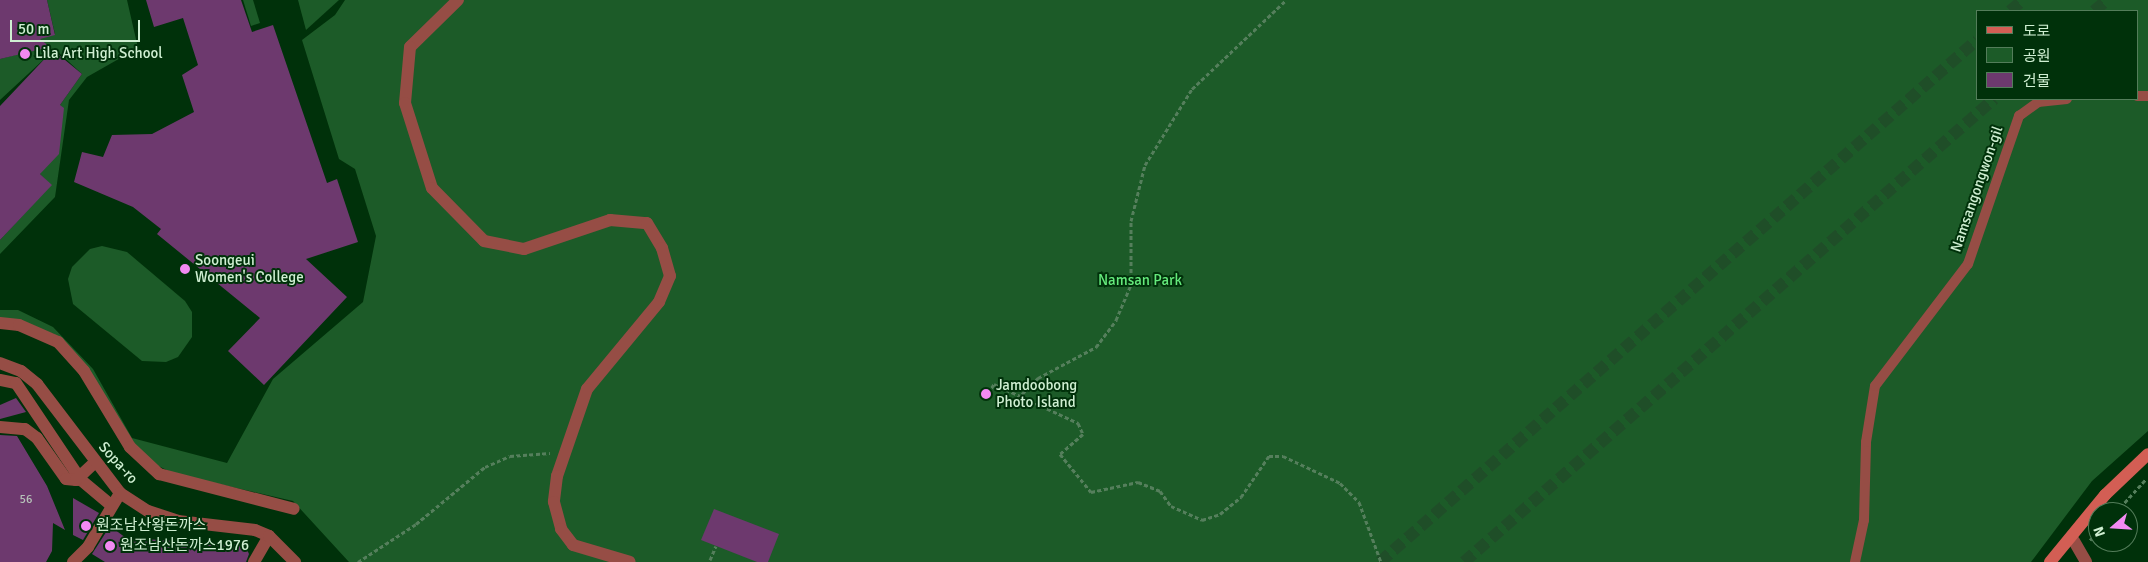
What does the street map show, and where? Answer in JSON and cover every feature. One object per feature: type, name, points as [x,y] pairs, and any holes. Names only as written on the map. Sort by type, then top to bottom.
[{"type":"main road","points":[[2050,562],[2105,495],[2148,454]]},
{"type":"main road","points":[[2057,562],[2109,498],[2148,461]]},
{"type":"street","points":[[458,0],[410,47],[405,103],[432,188],[484,241],[524,249],[610,220],[647,223],[662,248],[670,276],[659,302],[588,389],[565,452],[554,502],[561,529],[573,545],[609,552],[630,562]]},
{"type":"street","points":[[0,323],[19,325],[58,342],[84,371],[130,447],[159,474],[294,509]]},
{"type":"street","name":"Sopa-ro","points":[[0,363],[22,371],[37,384],[94,463],[120,493],[148,510],[178,521],[240,527],[269,536],[295,562]]},
{"type":"street","points":[[0,380],[16,383],[81,480],[112,506]]},
{"type":"street","points":[[0,427],[25,429],[37,438],[66,479],[76,480],[94,463]]},
{"type":"street","points":[[73,562],[120,493]]},
{"type":"street","points":[[254,562],[269,536]]},
{"type":"street","points":[[2074,541],[2086,562]]},
{"type":"lane","name":"Namsangongwon-gil","points":[[1855,562],[1864,520],[1866,442],[1875,386],[1939,308],[1968,264],[2020,116],[2038,102],[2058,100]]},
{"type":"path","points":[[1022,394],[1038,378],[1096,347],[1116,320],[1131,285],[1131,221],[1146,165],[1192,90],[1286,0]]},
{"type":"path","points":[[988,393],[994,384],[1022,394],[1033,404],[1078,423],[1084,434],[1060,454],[1090,492],[1138,482],[1160,490],[1171,506],[1202,520],[1220,514],[1240,497],[1269,456],[1283,456],[1340,483],[1359,502],[1381,562]]},
{"type":"path","points":[[358,562],[416,524],[485,467],[510,456],[565,452]]},
{"type":"path","points":[[2125,502],[2148,476]]},
{"type":"path","points":[[710,560],[716,546]]},
{"type":"green space","points":[[47,0],[127,0],[138,48],[87,77],[69,100],[55,197],[0,254],[0,240],[51,185],[40,174],[60,105],[82,74],[55,49],[0,100],[0,59],[38,49],[40,38],[55,34]]},
{"type":"green space","points":[[243,0],[253,0],[260,23],[251,26]]},
{"type":"green space","points":[[298,0],[339,0],[306,30]]},
{"type":"green space","name":"Namsan Park","points":[[345,0],[2148,0],[2148,431],[2092,481],[2031,562],[349,562],[293,501],[175,474],[152,463],[133,447],[54,334],[0,318],[0,310],[18,310],[53,327],[93,369],[132,438],[227,463],[273,379],[363,302],[376,236],[355,169],[339,159],[302,40],[335,15]]},
{"type":"green space","points":[[102,246],[127,252],[185,301],[192,312],[192,337],[178,357],[166,362],[142,361],[73,304],[68,279],[72,267],[90,249]]},
{"type":"building","points":[[0,0],[47,0],[55,35],[40,39],[50,47],[0,59]]},
{"type":"building","points":[[146,0],[241,0],[252,32],[273,25],[327,183],[337,179],[358,242],[306,259],[347,297],[264,385],[228,351],[260,318],[157,234],[161,229],[133,207],[74,182],[82,152],[103,157],[112,135],[152,134],[194,112],[182,75],[198,65],[183,18],[154,27]]},
{"type":"building","points":[[53,50],[82,74],[60,105],[64,108],[59,154],[40,174],[52,185],[0,240],[0,106]]},
{"type":"building","points":[[16,398],[26,412],[0,419],[0,405]]},
{"type":"building","points":[[0,435],[17,436],[47,486],[65,530],[53,523],[52,551],[46,562],[0,562]]},
{"type":"building","points":[[73,498],[99,513],[83,540],[73,535]]},
{"type":"building","points":[[714,509],[779,534],[768,562],[757,562],[701,540]]},
{"type":"building","points":[[110,526],[126,538],[245,545],[249,554],[246,562],[105,562],[92,554]]},
{"type":"tunnel","points":[[2011,10],[2023,0]]},
{"type":"tunnel","points":[[2095,10],[2107,0]]},
{"type":"tunnel","points":[[1380,562],[1976,41]]},
{"type":"tunnel","points":[[1464,562],[1993,100]]},
{"type":"place","name":"Lila Art High School","points":[[25,54]]},
{"type":"place","name":"Soongeui Women's College","points":[[185,269]]},
{"type":"place","name":"Jamdoobong Photo Island","points":[[986,394]]},
{"type":"place","name":"원조남산왕돈까스","points":[[86,526]]},
{"type":"place","name":"원조남산돈까스1976","points":[[110,546]]}]
